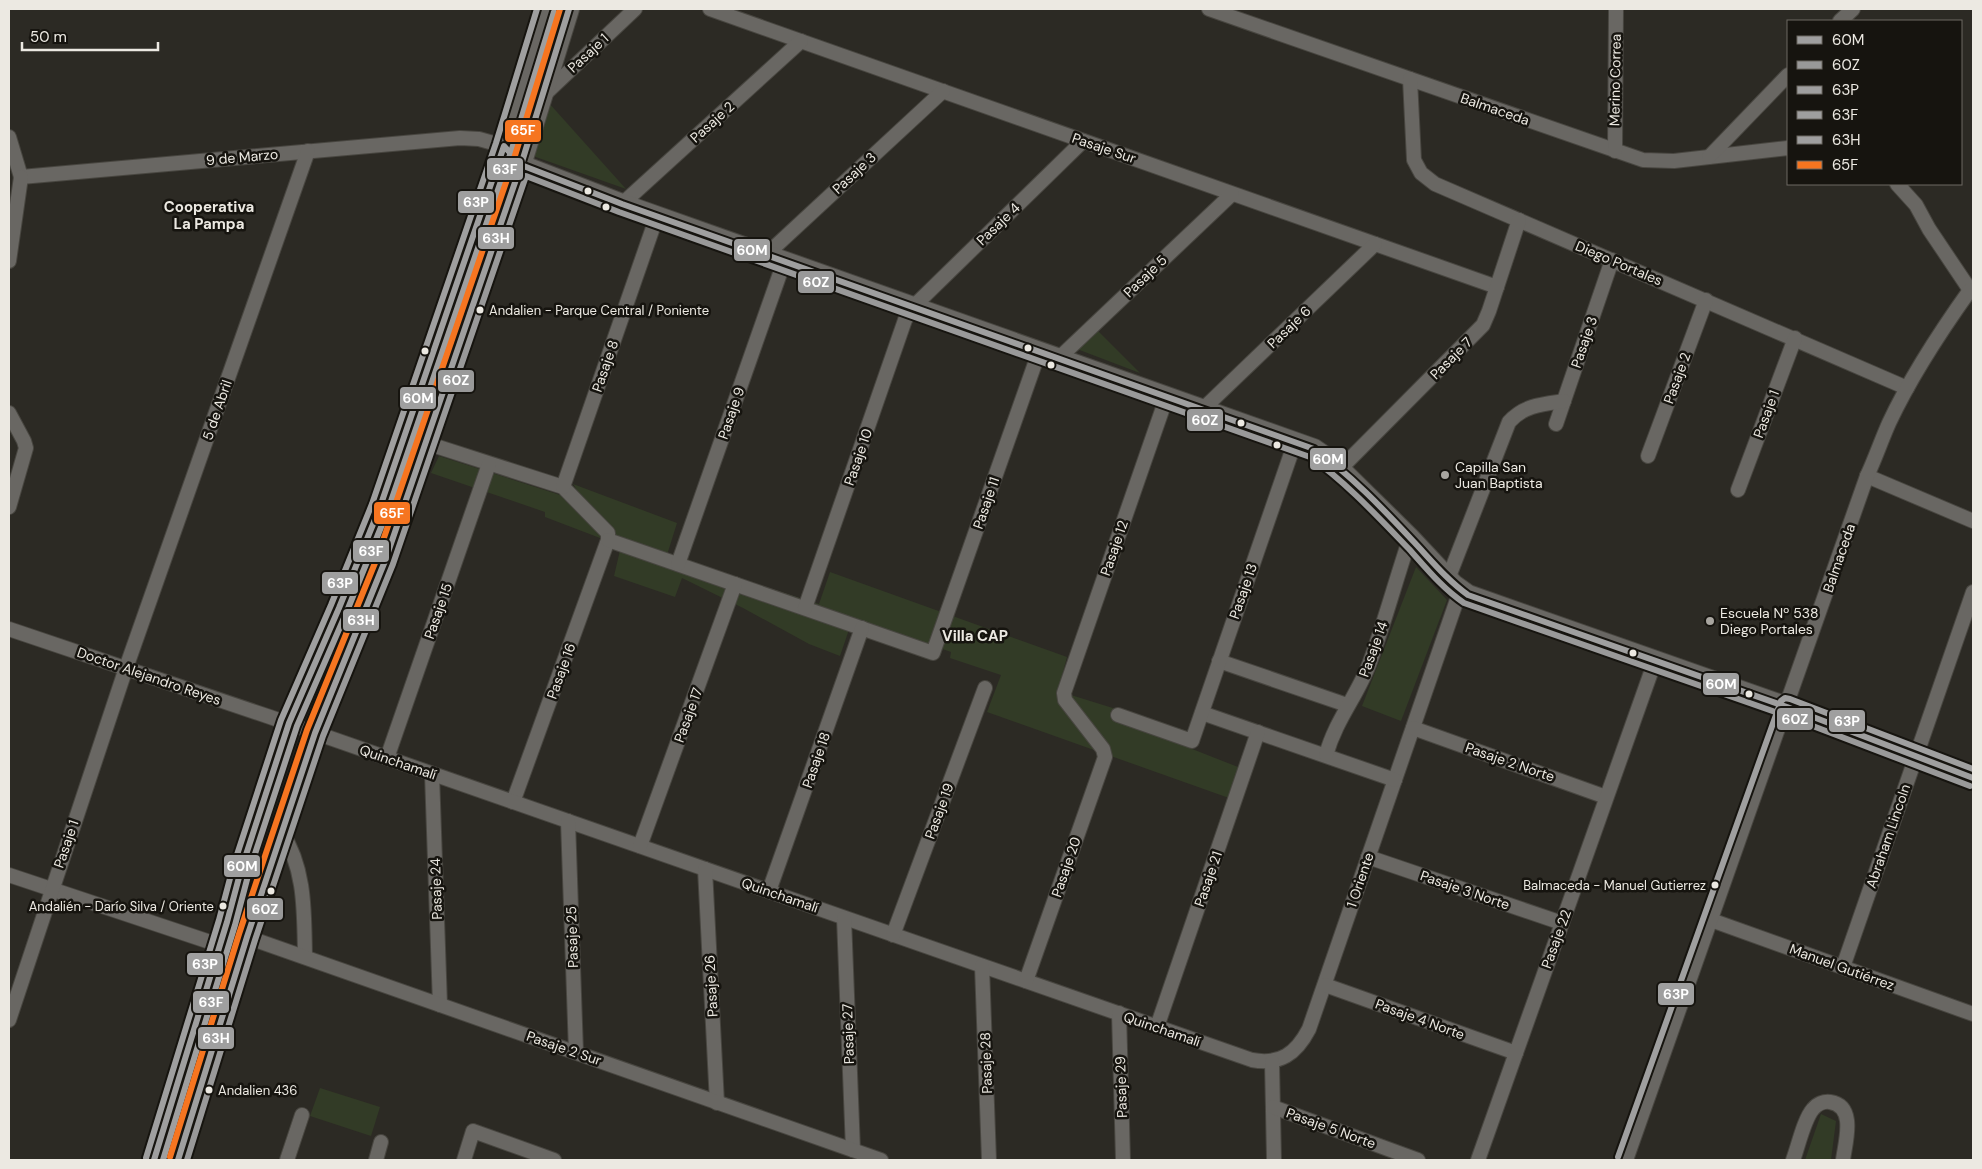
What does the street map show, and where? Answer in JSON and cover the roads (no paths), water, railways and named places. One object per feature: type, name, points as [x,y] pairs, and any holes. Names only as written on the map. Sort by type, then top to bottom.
[{"type":"main road","points":[[154,1160],[241,870],[288,723],[339,608],[380,507],[504,146],[546,9]]},
{"type":"main road","points":[[178,1160],[281,831],[315,732],[362,620],[426,443],[522,165],[569,9]]},
{"type":"main road","points":[[504,146],[522,165],[622,204],[912,308],[1167,396],[1314,450],[1340,469],[1410,538],[1454,585],[1476,599],[1787,707],[1973,778]]},
{"type":"street","name":"Pasaje 1","points":[[542,97],[635,9]]},
{"type":"street","name":"Pasaje Sur","points":[[710,9],[1497,287]]},
{"type":"street","name":"Balmaceda","points":[[1209,9],[1643,160],[1659,162],[1787,148]]},
{"type":"street","name":"Merino Correa","points":[[1615,151],[1616,9]]},
{"type":"street","points":[[1841,20],[1853,9]]},
{"type":"street","name":"Pasaje 2","points":[[622,204],[801,41]]},
{"type":"street","points":[[1709,157],[1787,76]]},
{"type":"street","name":"Diego Portales","points":[[1410,79],[1414,160],[1421,173],[1435,184],[1907,388]]},
{"type":"street","name":"Pasaje 3","points":[[775,258],[943,91]]},
{"type":"street","points":[[9,137],[21,176],[9,262]]},
{"type":"street","name":"9 de Marzo","points":[[21,176],[460,138],[479,139],[504,146]]},
{"type":"street","name":"Pasaje 4","points":[[912,308],[1083,141]]},
{"type":"street","name":"5 de Abril","points":[[126,668],[308,151]]},
{"type":"street","name":"Balmaceda","points":[[1626,1160],[1868,476],[1889,424],[1907,388],[1935,340],[1972,290],[1929,229],[1916,206],[1898,185]]},
{"type":"street","name":"Pasaje 5","points":[[1058,359],[1232,194]]},
{"type":"street","name":"Pasaje 8","points":[[564,487],[657,216]]},
{"type":"street","name":"Pasaje 7","points":[[1340,469],[1483,325],[1518,220]]},
{"type":"street","name":"Pasaje 6","points":[[1203,409],[1375,244]]},
{"type":"street","name":"Pasaje 9","points":[[678,564],[775,258]]},
{"type":"street","name":"Pasaje 3","points":[[1556,424],[1612,260]]},
{"type":"street","name":"Pasaje 2","points":[[1648,456],[1706,300]]},
{"type":"street","name":"Pasaje 10","points":[[805,608],[905,320],[912,308]]},
{"type":"street","name":"Pasaje 1","points":[[1738,490],[1795,338]]},
{"type":"street","name":"Pasaje 11","points":[[862,628],[933,653],[1039,352]]},
{"type":"street","name":"Pasaje 12","points":[[1105,752],[1065,700],[1064,693],[1167,396]]},
{"type":"street","name":"1 Oriente","points":[[1272,1062],[1293,1051],[1304,1037],[1325,985],[1413,728],[1454,585],[1509,422],[1523,410],[1532,406],[1564,401]]},
{"type":"street","points":[[9,413],[26,448],[9,507]]},
{"type":"street","name":"Pasaje 13","points":[[1118,715],[1192,741],[1294,442]]},
{"type":"street","points":[[426,443],[564,487],[605,528],[608,533],[608,540],[862,628]]},
{"type":"street","name":"Pasaje 15","points":[[387,758],[490,464]]},
{"type":"street","points":[[1868,476],[1973,521]]},
{"type":"street","name":"Pasaje 14","points":[[1326,755],[1336,726],[1361,683],[1370,663],[1410,538]]},
{"type":"street","name":"Pasaje 16","points":[[513,802],[608,540]]},
{"type":"street","name":"Pasaje 17","points":[[640,846],[735,584]]},
{"type":"street","name":"Abraham Lincoln","points":[[1843,968],[1973,592]]},
{"type":"street","name":"Pasaje 18","points":[[769,891],[862,628]]},
{"type":"street","name":"Doctor Alejandro Reyes","points":[[9,629],[288,723]]},
{"type":"street","points":[[1219,661],[1347,705]]},
{"type":"street","name":"Pasaje 22","points":[[1478,1160],[1655,661]]},
{"type":"street","name":"Pasaje 1","points":[[9,1020],[126,668]]},
{"type":"street","name":"Pasaje 19","points":[[893,935],[985,688]]},
{"type":"street","points":[[1202,713],[1395,780]]},
{"type":"street","name":"Quinchamalí","points":[[288,723],[1252,1060],[1272,1062]]},
{"type":"street","name":"Pasaje 2 Norte","points":[[1413,728],[1606,797]]},
{"type":"street","name":"Pasaje 21","points":[[1157,1027],[1258,732]]},
{"type":"street","name":"Pasaje 20","points":[[1026,981],[1105,752]]},
{"type":"street","name":"Pasaje 24","points":[[432,774],[440,1005]]},
{"type":"street","name":"Pasaje 25","points":[[568,821],[576,1052]]},
{"type":"street","points":[[281,831],[293,852],[301,880],[304,902],[305,957]]},
{"type":"street","name":"Pasaje 3 Norte","points":[[1368,857],[1562,923]]},
{"type":"street","name":"Pasaje 26","points":[[705,869],[717,1102]]},
{"type":"street","points":[[9,875],[219,945]]},
{"type":"street","name":"Pasaje 27","points":[[844,918],[853,1150]]},
{"type":"street","name":"Manuel Gutiérrez","points":[[1711,920],[1973,1014]]},
{"type":"street","name":"Pasaje 2 Sur","points":[[247,937],[881,1160]]},
{"type":"street","name":"Pasaje 28","points":[[982,966],[989,1160]]},
{"type":"street","name":"Pasaje 4 Norte","points":[[1325,985],[1516,1052]]},
{"type":"street","name":"Pasaje 29","points":[[1119,1013],[1123,1160]]},
{"type":"street","points":[[1272,1062],[1274,1160]]},
{"type":"street","points":[[1793,1160],[1811,1110],[1821,1103],[1833,1102],[1843,1109],[1847,1119],[1843,1160]]},
{"type":"street","name":"Pasaje 5 Norte","points":[[1273,1106],[1418,1160]]},
{"type":"street","points":[[287,1160],[302,1115]]},
{"type":"street","points":[[464,1160],[473,1131],[554,1160]]},
{"type":"street","points":[[376,1160],[382,1142]]},
{"type":"place","name":"Andalien - Parque Central / Poniente","points":[[480,310]]},
{"type":"place","name":"Capilla San Juan Baptista","points":[[1445,475]]},
{"type":"place","name":"Escuela Nº 538 Diego Portales","points":[[1710,621]]},
{"type":"place","name":"Balmaceda - Manuel Gutierrez","points":[[1715,885]]},
{"type":"place","name":"Andalién - Darío Silva / Oriente","points":[[223,906]]},
{"type":"place","name":"Andalien 436","points":[[209,1090]]},
{"type":"district","name":"Cooperativa La Pampa","points":[[209,216]]},
{"type":"district","name":"Villa CAP","points":[[975,636]]}]
